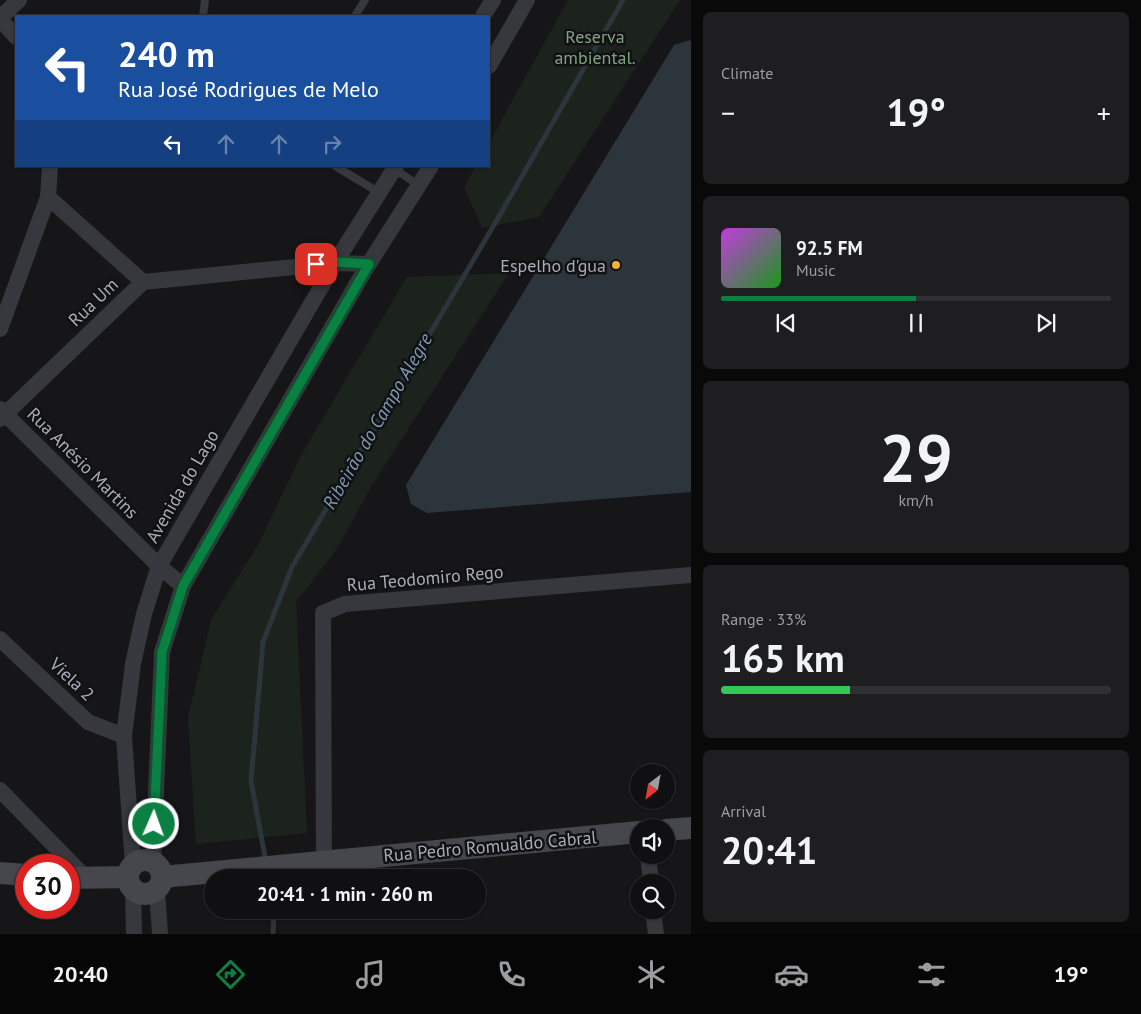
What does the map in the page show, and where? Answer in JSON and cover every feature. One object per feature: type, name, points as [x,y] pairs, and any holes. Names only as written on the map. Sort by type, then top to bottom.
[{"type":"street","points":[[7,26],[19,0]]},
{"type":"street","points":[[484,15],[492,0]]},
{"type":"street","points":[[490,64],[527,0]]},
{"type":"street","points":[[0,329],[48,197],[50,167]]},
{"type":"street","name":"Avenida do Lago","points":[[144,877],[124,736],[133,664],[144,614],[159,566],[335,262],[380,193],[393,167]]},
{"type":"street","points":[[134,934],[144,877],[162,652],[183,586],[369,264],[430,167]]},
{"type":"street","name":"Rua Um","points":[[2,414],[142,282],[48,197]]},
{"type":"street","points":[[142,282],[335,262],[369,264]]},
{"type":"street","name":"Rua Anésio Martins","points":[[2,414],[159,566],[183,586]]},
{"type":"street","name":"Rua Teodomiro Rego","points":[[324,862],[323,613],[344,604],[691,575]]},
{"type":"street","name":"Viela 2","points":[[0,639],[88,722],[124,736]]},
{"type":"street","points":[[0,790],[57,854]]},
{"type":"street","points":[[675,829],[691,828]]},
{"type":"street","name":"Rua Pedro Romualdo Cabral","points":[[80,878],[144,877],[630,833]]},
{"type":"street","points":[[0,873],[15,874]]},
{"type":"street","points":[[144,877],[160,934]]},
{"type":"street","points":[[655,919],[656,934]]},
{"type":"lane","points":[[203,15],[205,0]]},
{"type":"lane","points":[[357,15],[365,0]]},
{"type":"lane","points":[[337,167],[380,193]]},
{"type":"lane","points":[[393,167],[420,186]]},
{"type":"green space","name":"Reserva ambiental.","points":[[568,0],[680,0],[539,217],[482,228],[464,187],[475,167],[490,167],[490,141]]},
{"type":"green space","points":[[509,273],[372,485],[337,549],[296,602],[307,833],[196,844],[188,718],[211,620],[259,543],[301,455],[407,277]]},
{"type":"shaded area","name":"Espelho d'gua","points":[[691,40],[691,492],[427,513],[411,504],[406,485],[674,45]]},
{"type":"waterway","name":"Ribeirão do Campo Alegre","points":[[266,862],[251,781],[263,642],[292,567],[497,220],[623,0]]},
{"type":"waterway","name":"Ribeirão do Campo Alegre","points":[[273,934],[274,919]]},
{"type":"place","name":"Espelho d'gua","points":[[616,265]]},
{"type":"route","points":[[154,824],[162,652],[183,586],[369,264],[335,262],[316,264]]}]
